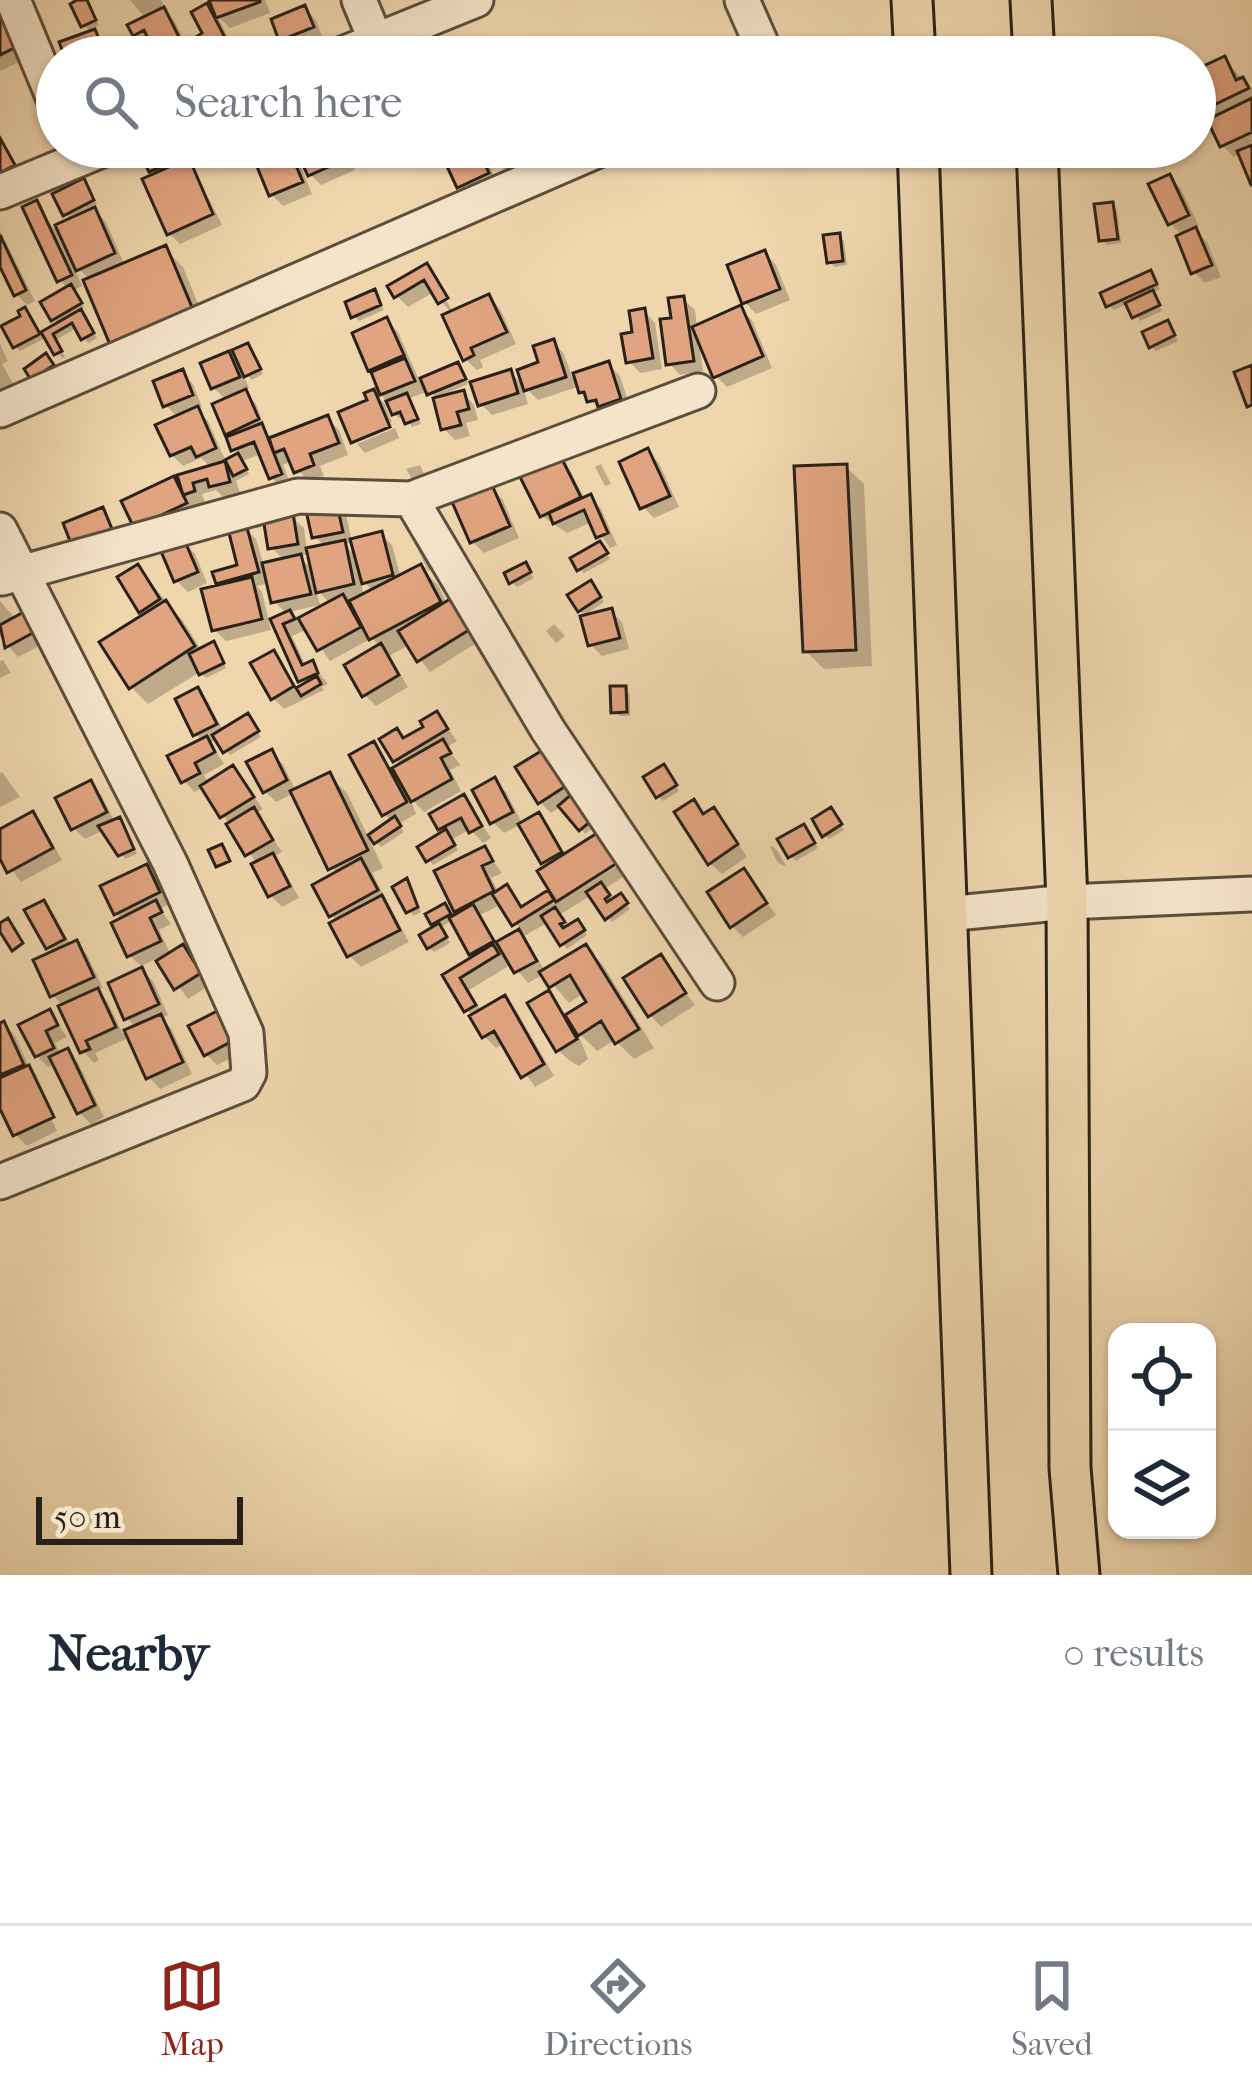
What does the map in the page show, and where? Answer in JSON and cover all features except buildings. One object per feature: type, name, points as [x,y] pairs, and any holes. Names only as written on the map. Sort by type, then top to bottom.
[{"type":"main road","points":[[912,0],[913,36]]},
{"type":"main road","points":[[1031,0],[1033,36]]},
{"type":"main road","points":[[919,168],[970,1575]]},
{"type":"main road","points":[[1038,168],[1067,902],[1070,1468],[1079,1575]]},
{"type":"street","points":[[14,0],[36,54]]},
{"type":"street","points":[[359,0],[374,36]]},
{"type":"street","points":[[388,36],[476,0]]},
{"type":"street","points":[[742,0],[758,36]]},
{"type":"street","points":[[0,192],[51,168]]},
{"type":"street","points":[[0,410],[557,168]]},
{"type":"street","points":[[9,574],[298,496],[411,499],[698,391]]},
{"type":"street","points":[[411,499],[548,730],[717,983]]},
{"type":"street","points":[[0,530],[9,574],[170,863],[246,1033],[249,1073],[243,1084],[0,1182]]},
{"type":"street","points":[[946,914],[1067,902],[1252,894]]}]
